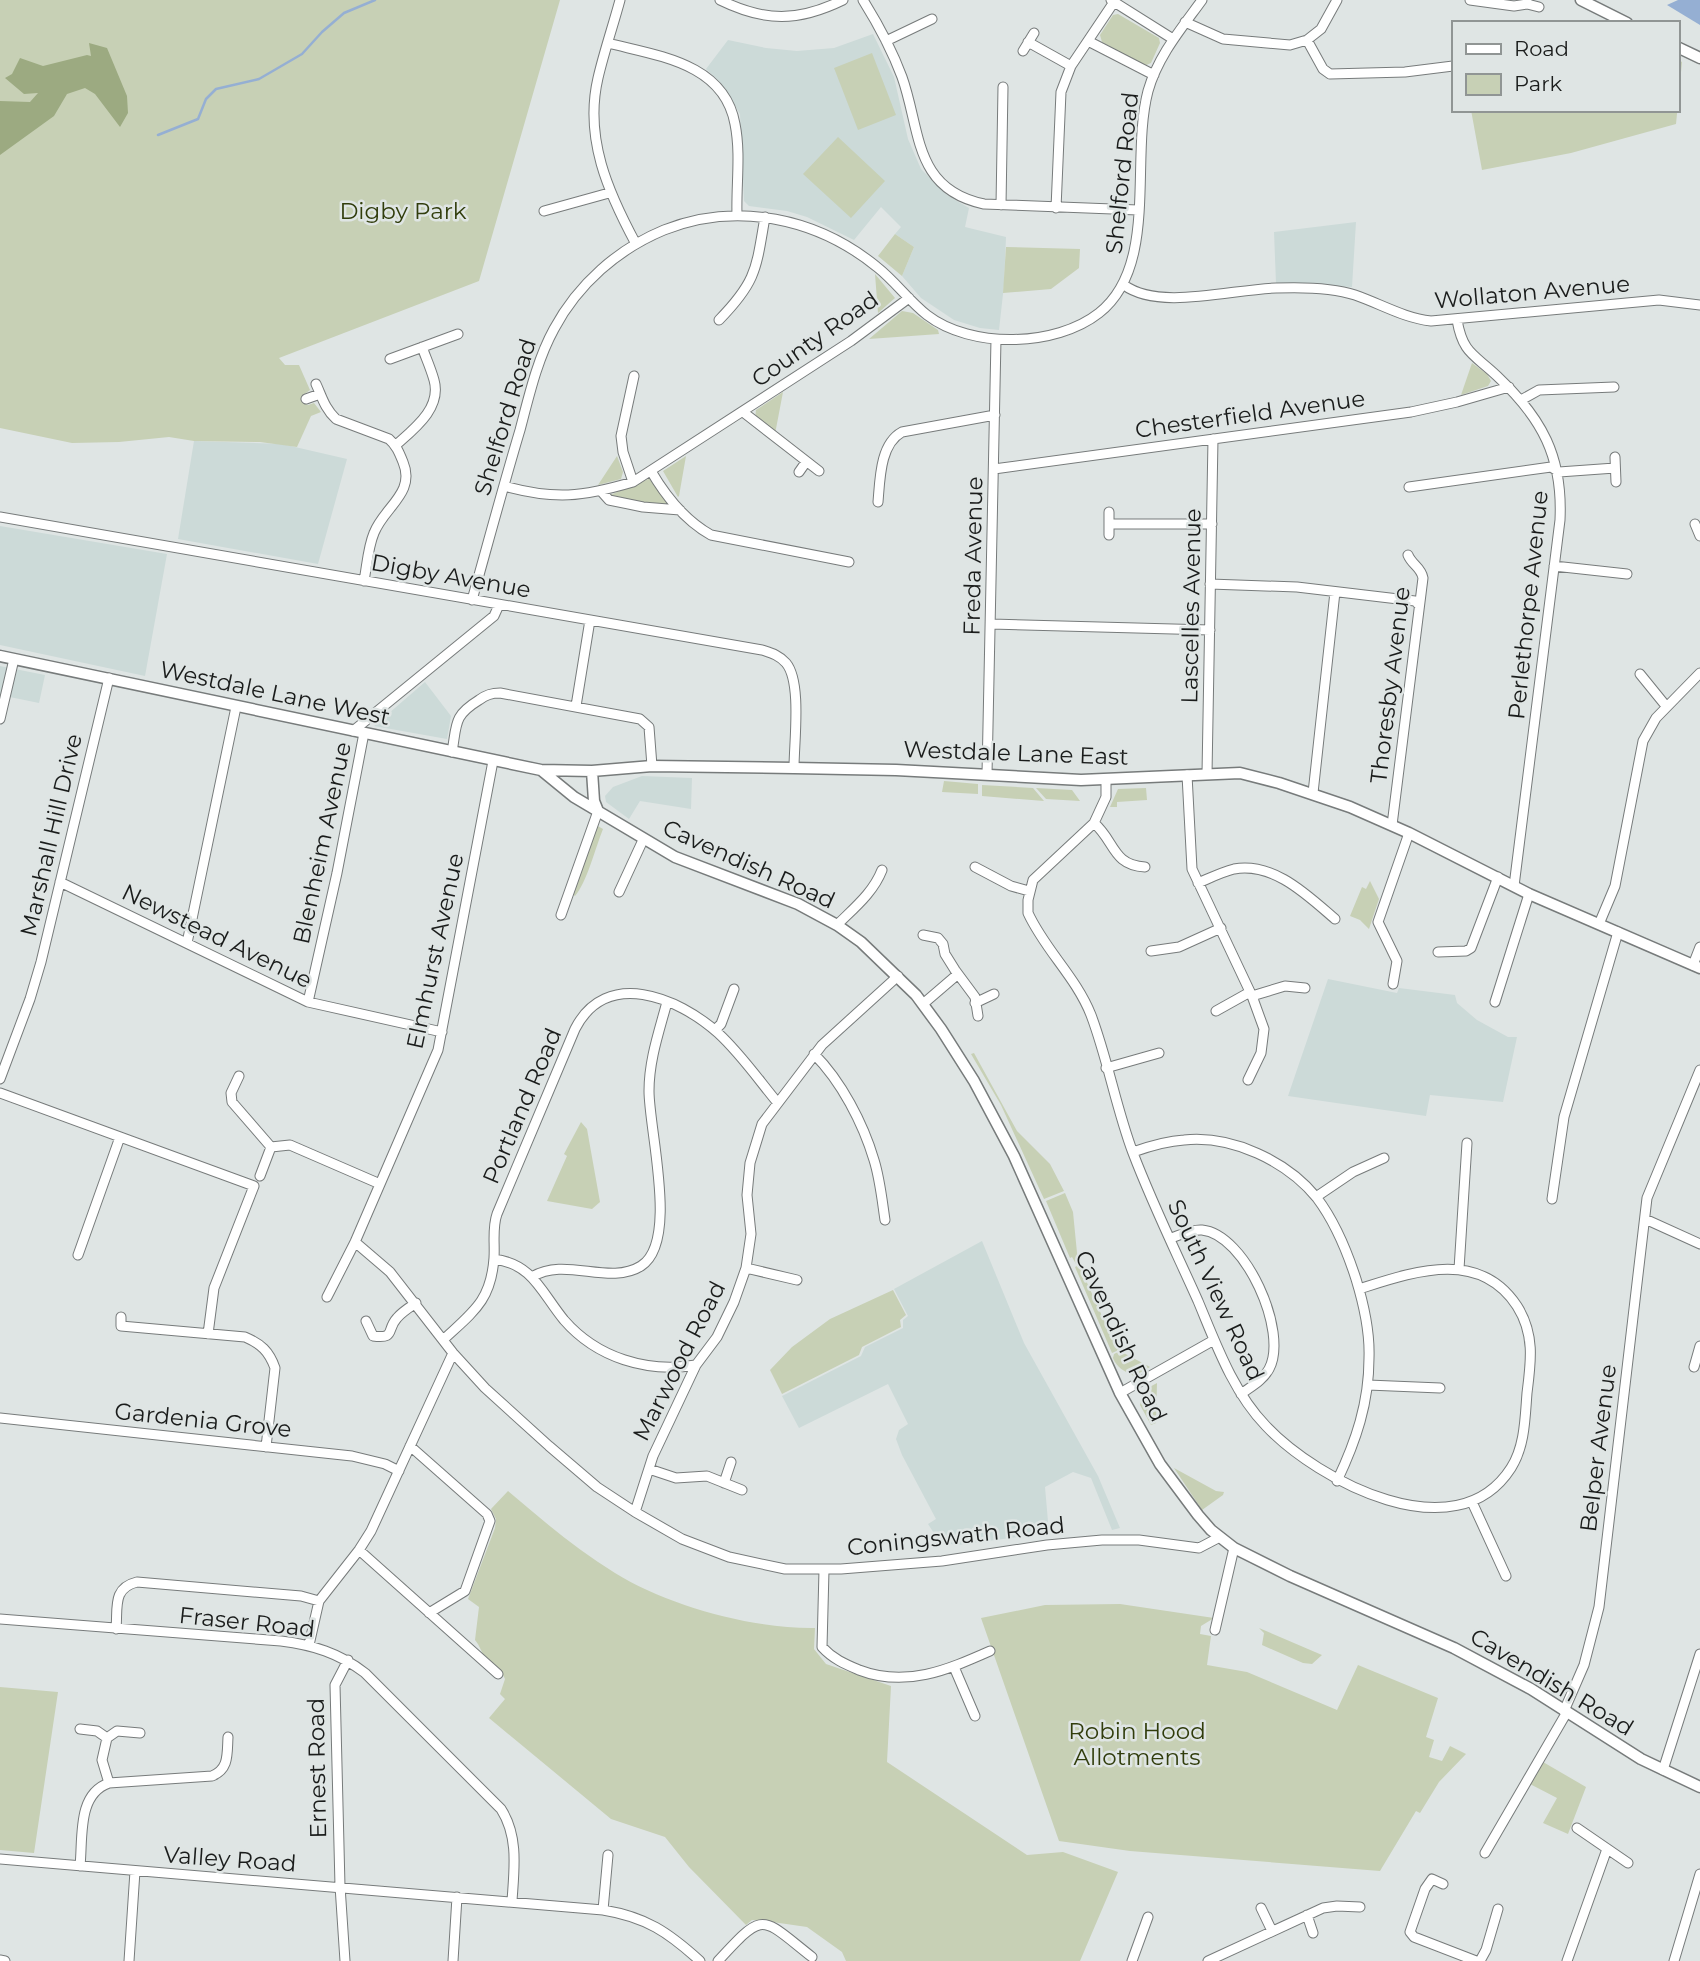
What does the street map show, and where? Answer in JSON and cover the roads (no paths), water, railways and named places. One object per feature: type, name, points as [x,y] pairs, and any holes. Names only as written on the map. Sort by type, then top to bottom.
[{"type":"street","points":[[620,0],[598,78],[594,105],[596,137],[609,193],[636,244]]},
{"type":"street","points":[[720,0],[748,12],[774,17],[811,13],[843,0]]},
{"type":"street","points":[[863,0],[886,41],[902,78],[915,136],[926,162],[943,184],[964,198],[984,204],[1138,210]]},
{"type":"street","name":"Shelford Road","points":[[472,600],[537,370],[552,331],[564,310],[609,262],[636,244],[675,226],[737,215],[765,217],[816,229],[879,268],[928,316],[976,337],[1047,337],[1079,326],[1102,311],[1124,285],[1134,257],[1142,126],[1145,103],[1154,75],[1173,39],[1202,0]]},
{"type":"street","points":[[1185,22],[1223,39],[1290,45],[1307,40],[1321,29],[1337,0]]},
{"type":"street","points":[[1471,0],[1514,6],[1527,2],[1539,8]]},
{"type":"street","points":[[1581,0],[1623,21]]},
{"type":"street","points":[[1056,208],[1062,92],[1071,66],[1113,1],[1173,39]]},
{"type":"street","points":[[886,41],[932,19]]},
{"type":"street","points":[[1307,40],[1322,69],[1329,74],[1405,72],[1452,66]]},
{"type":"street","points":[[1088,41],[1154,75]]},
{"type":"street","points":[[1028,42],[1071,66]]},
{"type":"street","points":[[608,43],[701,72],[720,90],[735,122],[737,215]]},
{"type":"street","points":[[1679,48],[1700,58]]},
{"type":"street","points":[[1001,205],[1003,87]]},
{"type":"street","points":[[544,211],[609,193]]},
{"type":"street","points":[[719,320],[740,299],[751,281],[765,217]]},
{"type":"street","name":"Wollaton Avenue","points":[[1124,285],[1144,295],[1168,298],[1275,288],[1323,289],[1359,296],[1417,319],[1431,321],[1659,300],[1700,305]]},
{"type":"street","name":"County Road","points":[[503,486],[558,496],[601,491],[632,482],[851,341],[909,298]]},
{"type":"street","name":"Perlethorpe Avenue","points":[[1457,320],[1466,349],[1509,387],[1545,433],[1559,472],[1560,520],[1514,886]]},
{"type":"street","points":[[390,359],[458,334]]},
{"type":"street","name":"Freda Avenue","points":[[987,774],[996,339]]},
{"type":"street","points":[[396,445],[419,424],[433,402],[434,379],[422,347]]},
{"type":"street","points":[[632,482],[621,436],[634,376]]},
{"type":"street","name":"Chesterfield Avenue","points":[[994,469],[1411,412],[1509,387]]},
{"type":"street","points":[[1521,400],[1539,390],[1614,387]]},
{"type":"street","points":[[306,399],[318,389],[327,410],[336,419],[381,434],[396,445],[405,468],[404,490],[373,535],[364,581]]},
{"type":"street","name":"County Road","points":[[743,412],[819,471]]},
{"type":"street","points":[[878,502],[887,447],[895,435],[995,415]]},
{"type":"street","name":"Lascelles Avenue","points":[[1207,774],[1213,439]]},
{"type":"street","points":[[1615,457],[1616,482]]},
{"type":"street","points":[[799,472],[806,462]]},
{"type":"street","points":[[1409,487],[1551,467],[1559,472],[1615,468]]},
{"type":"street","points":[[651,471],[680,510],[711,535],[849,562]]},
{"type":"street","points":[[869,483],[880,484]]},
{"type":"street","points":[[601,491],[609,500],[643,507],[680,510]]},
{"type":"street","points":[[1109,512],[1109,529],[1212,524]]},
{"type":"street","name":"Digby Avenue","points":[[0,517],[761,650],[779,656],[791,671],[794,680],[794,768]]},
{"type":"street","points":[[1695,524],[1700,536]]},
{"type":"street","name":"Thoresby Avenue","points":[[1392,825],[1422,574],[1408,555]]},
{"type":"street","points":[[1554,566],[1627,574]]},
{"type":"street","points":[[1210,584],[1297,587],[1415,601],[1419,605]]},
{"type":"street","points":[[1313,793],[1335,592]]},
{"type":"street","points":[[359,732],[494,615],[499,605]]},
{"type":"street","points":[[576,706],[590,620]]},
{"type":"street","points":[[991,624],[1210,630]]},
{"type":"street","name":"Westdale Lane West","points":[[0,656],[541,770]]},
{"type":"street","points":[[0,719],[14,659]]},
{"type":"street","points":[[1600,924],[1615,886],[1643,741],[1666,706],[1700,673]]},
{"type":"street","points":[[1640,674],[1666,706]]},
{"type":"street","name":"Marshall Hill Drive","points":[[0,1079],[30,999],[108,678]]},
{"type":"street","points":[[452,752],[457,719],[461,712],[486,695],[500,693],[645,721],[649,727],[652,766]]},
{"type":"street","points":[[187,943],[236,707]]},
{"type":"street","name":"Blenheim Avenue","points":[[308,1002],[337,873],[359,732]]},
{"type":"street","name":"Elmhurst Avenue","points":[[327,1297],[355,1242],[438,1050],[493,761]]},
{"type":"street","name":"Westdale Lane East","points":[[541,770],[592,771],[652,766],[794,768],[1106,780],[1240,773],[1313,793],[1392,825],[1529,894],[1697,966]]},
{"type":"street","name":"Cavendish Road","points":[[541,770],[574,797],[643,840],[696,867],[798,904],[855,936],[898,976],[923,1004],[974,1081],[1014,1156],[1120,1393],[1160,1464],[1197,1514],[1220,1537],[1234,1548],[1290,1576],[1454,1648],[1531,1689],[1616,1744],[1700,1787]]},
{"type":"street","points":[[561,915],[598,811],[594,801],[592,771]]},
{"type":"street","points":[[1187,775],[1189,856],[1192,869],[1251,994],[1264,1029],[1261,1053],[1248,1080]]},
{"type":"street","points":[[975,867],[1012,886],[1029,891],[1033,880],[1042,870],[1074,844],[1094,823],[1106,797],[1106,780]]},
{"type":"street","points":[[1094,823],[1105,832],[1123,862],[1145,867]]},
{"type":"street","points":[[1393,984],[1397,961],[1378,922],[1409,833]]},
{"type":"street","points":[[619,892],[643,840]]},
{"type":"street","points":[[1198,883],[1233,870],[1255,869],[1300,889],[1335,919]]},
{"type":"street","points":[[837,925],[869,894],[878,882],[882,870]]},
{"type":"street","points":[[1438,952],[1466,951],[1471,948],[1498,877]]},
{"type":"street","name":"Newstead Avenue","points":[[60,882],[308,1002],[442,1032]]},
{"type":"street","name":"South View Road","points":[[1029,891],[1028,914],[1082,995],[1133,1152],[1214,1340],[1241,1394],[1265,1426],[1300,1457],[1337,1481],[1380,1497],[1421,1506],[1442,1508],[1472,1502],[1491,1490],[1510,1469],[1519,1451],[1532,1348],[1523,1316],[1511,1297],[1496,1285],[1459,1269],[1435,1269],[1359,1289]]},
{"type":"street","points":[[1495,1002],[1529,894]]},
{"type":"street","points":[[1151,951],[1179,947],[1221,928]]},
{"type":"street","points":[[1552,1199],[1564,1117],[1618,932]]},
{"type":"street","points":[[923,935],[938,938],[943,944],[945,954],[975,997],[978,1016]]},
{"type":"street","points":[[1697,966],[1700,947]]},
{"type":"street","points":[[923,1004],[958,974]]},
{"type":"street","name":"Marwood Road","points":[[635,1512],[653,1456],[696,1365],[716,1337],[734,1302],[746,1268],[751,1234],[747,1195],[750,1163],[762,1124],[814,1054],[898,976]]},
{"type":"street","points":[[1216,1011],[1251,994],[1285,986],[1305,988]]},
{"type":"street","points":[[715,1030],[721,1024],[734,989]]},
{"type":"street","name":"Portland Road","points":[[443,1340],[488,1293],[494,1259],[494,1224],[497,1214],[580,1020],[592,1007],[624,992],[643,993],[667,1002],[715,1030],[777,1102]]},
{"type":"street","points":[[975,1003],[993,994]]},
{"type":"street","points":[[532,1277],[545,1270],[559,1269],[617,1273],[630,1271],[643,1265],[656,1246],[660,1186],[650,1117],[650,1074],[667,1002]]},
{"type":"street","points":[[1106,1068],[1159,1053]]},
{"type":"street","points":[[814,1054],[836,1083],[867,1141],[878,1175],[885,1220]]},
{"type":"street","name":"Belper Avenue","points":[[1485,1853],[1566,1712],[1584,1665],[1599,1608],[1651,1185],[1700,1070]]},
{"type":"street","points":[[239,1076],[231,1093],[232,1102],[271,1147]]},
{"type":"street","points":[[0,1093],[254,1186],[214,1287],[208,1334]]},
{"type":"street","points":[[78,1255],[120,1137]]},
{"type":"street","points":[[1133,1152],[1153,1145],[1187,1139],[1222,1142],[1251,1150],[1281,1167],[1316,1197],[1338,1233],[1359,1289],[1368,1336],[1368,1385],[1358,1434],[1337,1481]]},
{"type":"street","points":[[1459,1269],[1467,1143]]},
{"type":"street","points":[[271,1147],[290,1145],[380,1184]]},
{"type":"street","points":[[260,1176],[271,1147]]},
{"type":"street","points":[[1316,1197],[1353,1172],[1384,1158]]},
{"type":"street","points":[[1645,1219],[1700,1244]]},
{"type":"street","points":[[1171,1238],[1201,1230],[1210,1232],[1228,1242],[1260,1285],[1272,1329],[1272,1361],[1259,1381],[1241,1394]]},
{"type":"street","name":"Coningswath Road","points":[[355,1242],[390,1272],[453,1353],[485,1388],[597,1487],[682,1538],[729,1557],[776,1568],[824,1570],[942,1562],[1047,1545],[1102,1540],[1139,1540],[1199,1548],[1220,1537]]},
{"type":"street","points":[[494,1259],[517,1264],[532,1277],[566,1321],[604,1352],[650,1367],[673,1369],[696,1365]]},
{"type":"street","name":"Marwood Road","points":[[746,1268],[797,1280]]},
{"type":"street","points":[[366,1321],[373,1336],[385,1336],[392,1331],[396,1318],[416,1303]]},
{"type":"street","points":[[121,1317],[121,1326],[245,1337],[258,1342],[271,1357],[275,1368],[266,1447]]},
{"type":"street","points":[[1120,1393],[1214,1340]]},
{"type":"street","points":[[1694,1367],[1700,1346]]},
{"type":"street","points":[[309,1645],[319,1601],[371,1531],[453,1353]]},
{"type":"street","points":[[1368,1385],[1440,1388]]},
{"type":"street","name":"Gardenia Grove","points":[[0,1418],[352,1456],[385,1464],[399,1471]]},
{"type":"street","points":[[410,1446],[487,1514],[490,1521],[465,1591],[429,1613]]},
{"type":"street","points":[[724,1483],[731,1462]]},
{"type":"street","points":[[649,1469],[676,1478],[707,1476],[742,1490]]},
{"type":"street","points":[[1472,1502],[1506,1576]]},
{"type":"street","points":[[1215,1630],[1234,1548]]},
{"type":"street","points":[[359,1550],[498,1674]]},
{"type":"street","points":[[824,1570],[822,1647],[831,1657],[871,1674],[892,1678],[929,1675],[990,1651]]},
{"type":"street","points":[[116,1629],[118,1593],[129,1583],[137,1581],[301,1596],[319,1601]]},
{"type":"street","name":"Fraser Road","points":[[0,1619],[309,1645],[348,1660],[365,1672],[501,1809],[511,1832],[514,1853],[512,1902]]},
{"type":"street","points":[[1663,1770],[1700,1654]]},
{"type":"street","name":"Ernest Road","points":[[345,1961],[340,1886],[335,1685],[348,1660]]},
{"type":"street","points":[[954,1667],[975,1716]]},
{"type":"street","points":[[80,1729],[97,1731],[107,1738]]},
{"type":"street","points":[[109,1783],[102,1760],[107,1738],[117,1731],[140,1733]]},
{"type":"street","points":[[80,1866],[86,1805],[92,1793],[109,1783],[212,1776],[223,1770],[226,1764],[228,1737]]},
{"type":"street","points":[[1577,1828],[1628,1863]]},
{"type":"street","points":[[1567,1961],[1607,1849]]},
{"type":"street","points":[[603,1910],[608,1855]]},
{"type":"street","name":"Valley Road","points":[[0,1859],[603,1910],[629,1914],[653,1924],[672,1936],[699,1961]]},
{"type":"street","points":[[129,1961],[135,1871]]},
{"type":"street","points":[[1674,1961],[1700,1874]]},
{"type":"street","points":[[1443,1884],[1432,1879],[1426,1901],[1410,1932],[1414,1937],[1478,1961],[1486,1950],[1498,1909]]},
{"type":"street","points":[[453,1961],[457,1897]]},
{"type":"street","points":[[1208,1961],[1324,1908],[1360,1907]]},
{"type":"street","points":[[1261,1908],[1272,1931]]},
{"type":"street","points":[[1307,1915],[1313,1933]]},
{"type":"street","points":[[1132,1961],[1148,1917]]},
{"type":"street","points":[[718,1961],[748,1929],[759,1924],[771,1925],[811,1957]]},
{"type":"street","points":[[0,1960],[5,1961]]},
{"type":"water","points":[[1678,0],[1700,0],[1700,25],[1667,5]]},
{"type":"waterway","points":[[158,135],[198,119],[206,99],[216,89],[259,79],[302,54],[344,13],[375,0]]},
{"type":"park label","name":"Digby Park","points":[[403,211]]},
{"type":"park label","name":"Robin Hood Allotments","points":[[1137,1744]]}]
